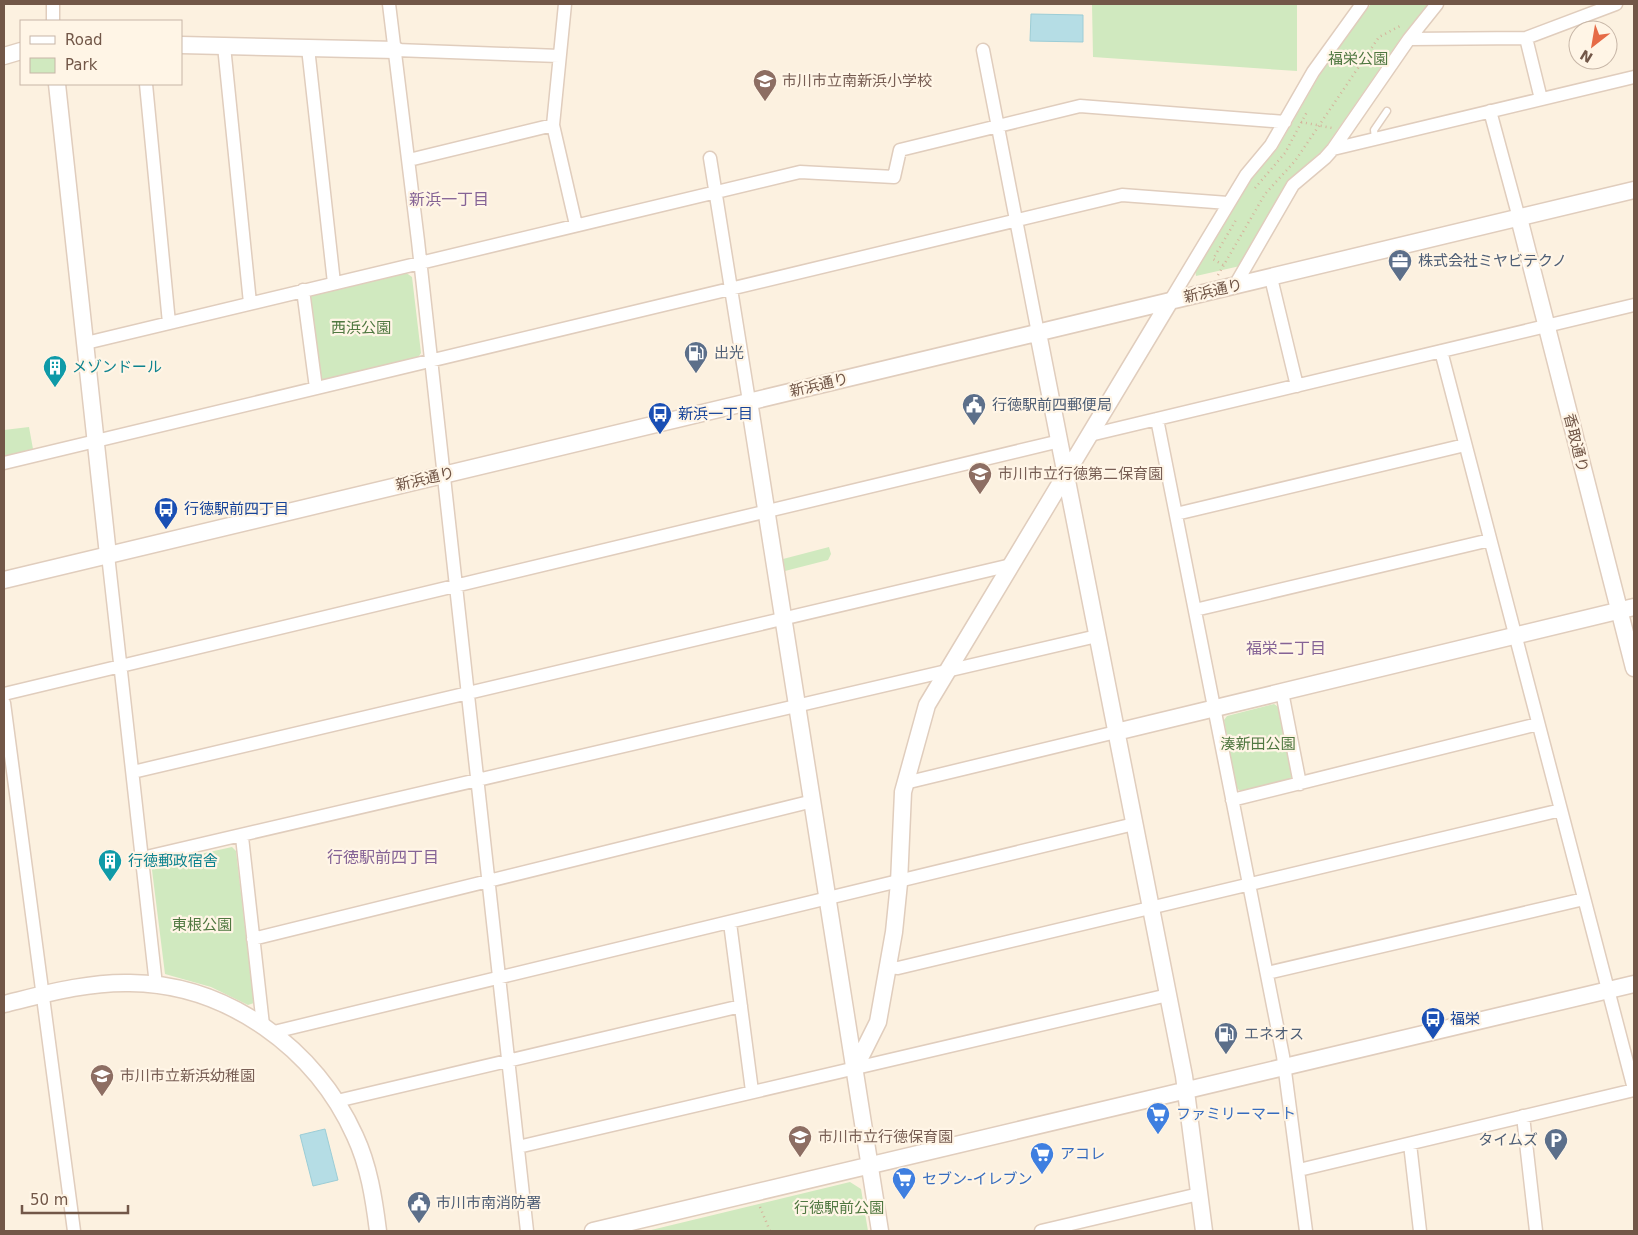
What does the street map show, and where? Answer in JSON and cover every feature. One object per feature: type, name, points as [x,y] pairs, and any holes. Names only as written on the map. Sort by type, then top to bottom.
[{"type":"street","points":[[52,4],[53,20]]},
{"type":"street","points":[[389,4],[409,160],[527,1231]]},
{"type":"street","points":[[565,4],[553,125],[576,225]]},
{"type":"street","points":[[855,1068],[875,1030],[888,967],[899,883],[905,783],[926,705],[1067,474],[1228,203],[1246,175],[1271,145],[1313,72],[1362,4]]},
{"type":"street","points":[[1234,286],[1293,185],[1333,149],[1409,39],[1437,4]]},
{"type":"street","points":[[1409,39],[1526,38],[1616,4]]},
{"type":"street","points":[[1526,38],[1541,99]]},
{"type":"street","points":[[182,46],[396,50],[559,56]]},
{"type":"street","points":[[224,46],[250,303]]},
{"type":"street","points":[[308,48],[334,283]]},
{"type":"street","points":[[983,50],[996,126],[1067,474],[1186,1091],[1204,1231]]},
{"type":"street","points":[[4,56],[20,51]]},
{"type":"street","points":[[1333,149],[1634,77]]},
{"type":"street","points":[[57,85],[156,985]]},
{"type":"street","points":[[146,85],[168,323]]},
{"type":"street","points":[[86,343],[800,172],[894,177],[900,150],[1080,106],[1285,122]]},
{"type":"street","points":[[1490,111],[1519,218]]},
{"type":"street","points":[[409,160],[553,125]]},
{"type":"street","points":[[710,158],[880,1231]]},
{"type":"street","name":"新浜通り","points":[[4,580],[1634,190]]},
{"type":"street","points":[[4,463],[1122,195],[1228,203]]},
{"type":"street","name":"香取通り","points":[[1519,218],[1546,326],[1627,609],[1634,668]]},
{"type":"street","points":[[1271,278],[1297,386]]},
{"type":"street","points":[[303,290],[316,388]]},
{"type":"street","points":[[1090,435],[1634,305]]},
{"type":"street","points":[[1298,1170],[1634,1089],[1441,351]]},
{"type":"street","points":[[1157,419],[1285,1067],[1306,1231]]},
{"type":"street","points":[[4,694],[1060,441]]},
{"type":"street","points":[[1176,514],[1466,445]]},
{"type":"street","points":[[1195,610],[1490,540]]},
{"type":"street","points":[[133,772],[1011,565]]},
{"type":"street","points":[[905,783],[1627,609]]},
{"type":"street","points":[[142,858],[242,837],[1097,636]]},
{"type":"street","points":[[1282,692],[1300,784]]},
{"type":"street","points":[[4,703],[74,1231]]},
{"type":"street","points":[[1232,800],[1538,724]]},
{"type":"street","points":[[253,939],[813,801]]},
{"type":"street","points":[[888,967],[898,968],[1151,909],[1561,810]]},
{"type":"street","points":[[268,1029],[499,978],[829,900],[1134,824]]},
{"type":"street","points":[[242,837],[253,939],[268,1029]]},
{"type":"street","points":[[1266,973],[1584,899]]},
{"type":"street","points":[[730,923],[752,1091]]},
{"type":"street","points":[[4,1004],[43,994],[97,984],[131,982],[156,985],[213,1000],[268,1029],[311,1067],[337,1101],[356,1137],[368,1169],[378,1231]]},
{"type":"street","points":[[593,1231],[1634,984]]},
{"type":"street","points":[[518,1147],[1168,995]]},
{"type":"street","points":[[337,1101],[508,1059],[741,1006]]},
{"type":"street","points":[[1523,1116],[1536,1231]]},
{"type":"street","points":[[1410,1144],[1420,1231]]},
{"type":"street","points":[[1041,1231],[1094,1225],[1200,1194]]},
{"type":"lane","points":[[1375,138],[1374,130],[1387,111]]},
{"type":"path","points":[[1218,275],[1265,194],[1295,161],[1379,36],[1402,25],[1406,20]]},
{"type":"path","points":[[1303,123],[1339,129]]},
{"type":"path","points":[[759,1203],[770,1231]]},
{"type":"green space","points":[[1092,4],[1297,4],[1297,71],[1093,57]]},
{"type":"green space","name":"福栄公園","points":[[1371,4],[1428,4],[1401,38],[1325,148],[1288,182],[1240,266],[1196,276],[1195,270],[1245,185],[1277,149],[1319,76],[1346,35]]},
{"type":"green space","name":"西浜公園","points":[[405,272],[412,277],[421,353],[417,359],[325,381],[320,378],[309,299],[312,294]]},
{"type":"green space","points":[[29,427],[33,449],[4,456],[4,430]]},
{"type":"green space","points":[[829,547],[831,554],[828,560],[785,571],[783,559]]},
{"type":"green space","name":"湊新田公園","points":[[1274,704],[1280,708],[1293,775],[1290,780],[1242,792],[1236,788],[1224,720],[1227,716]]},
{"type":"green space","name":"東根公園","points":[[232,847],[236,851],[254,1003],[248,1005],[211,987],[165,974],[152,870],[155,864]]},
{"type":"green space","name":"行徳駅前公園","points":[[850,1182],[861,1189],[868,1231],[647,1231]]},
{"type":"water","points":[[1031,14],[1083,15],[1083,42],[1030,41]]},
{"type":"water","points":[[325,1129],[338,1180],[313,1186],[300,1135]]},
{"type":"place","name":"市川市立南新浜小学校","points":[[765,102]]},
{"type":"place","name":"株式会社ミヤビテクノ","points":[[1400,282]]},
{"type":"place","name":"出光","points":[[696,374]]},
{"type":"place","name":"メゾンドール","points":[[55,388]]},
{"type":"place","name":"行徳駅前四郵便局","points":[[974,426]]},
{"type":"place","name":"新浜一丁目","points":[[660,435]]},
{"type":"place","name":"市川市立行徳第二保育園","points":[[980,495]]},
{"type":"place","name":"行徳駅前四丁目","points":[[166,530]]},
{"type":"place","name":"行徳郵政宿舎","points":[[110,882]]},
{"type":"place","name":"福栄","points":[[1433,1040]]},
{"type":"place","name":"エネオス","points":[[1226,1055]]},
{"type":"place","name":"市川市立新浜幼稚園","points":[[102,1097]]},
{"type":"place","name":"ファミリーマート","points":[[1158,1135]]},
{"type":"place","name":"市川市立行徳保育園","points":[[800,1158]]},
{"type":"place","name":"タイムズ","points":[[1556,1161]]},
{"type":"place","name":"アコレ","points":[[1042,1175]]},
{"type":"place","name":"セブン-イレブン","points":[[904,1200]]},
{"type":"place","name":"市川市南消防署","points":[[419,1224]]},
{"type":"district","name":"新浜一丁目","points":[[449,199]]},
{"type":"district","name":"福栄二丁目","points":[[1286,648]]},
{"type":"district","name":"行徳駅前四丁目","points":[[383,857]]}]
